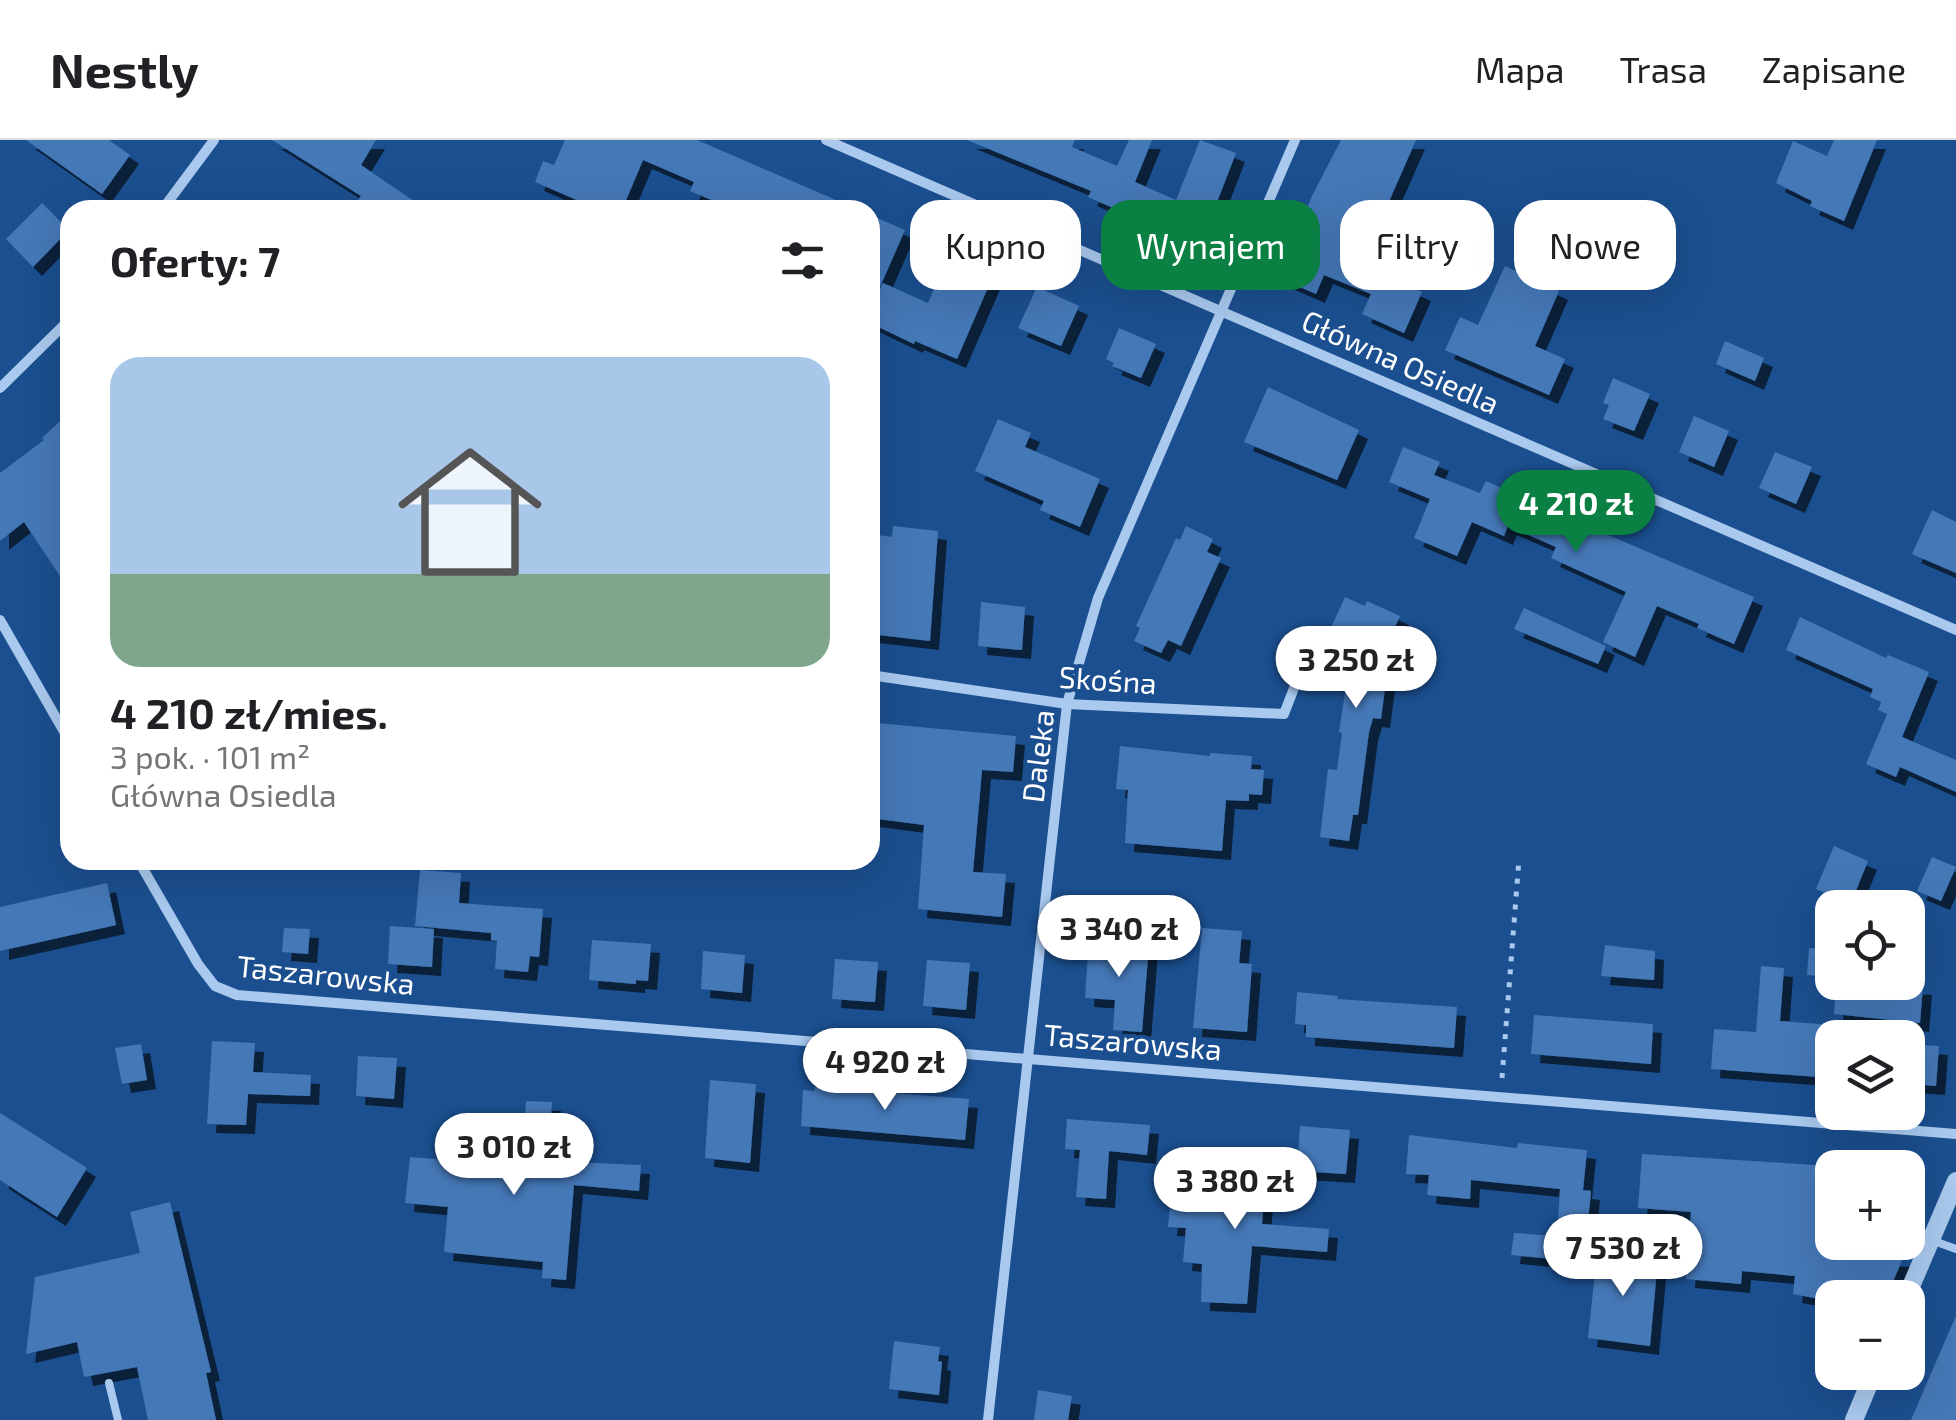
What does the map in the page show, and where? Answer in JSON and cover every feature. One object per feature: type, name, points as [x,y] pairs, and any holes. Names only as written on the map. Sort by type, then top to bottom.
[{"type":"street","points":[[169,200],[214,140]]},
{"type":"street","name":"Główna Osiedla","points":[[826,140],[1956,630]]},
{"type":"street","name":"Daleka","points":[[988,1420],[1067,704],[1098,598],[1295,140]]},
{"type":"street","points":[[0,388],[60,329]]},
{"type":"street","points":[[0,620],[60,725]]},
{"type":"street","name":"Skośna","points":[[880,677],[1067,704],[1284,714],[1306,657]]},
{"type":"street","name":"Taszarowska","points":[[144,870],[198,964],[215,986],[237,995],[1956,1134]]},
{"type":"street","points":[[1914,1280],[1956,1181]]},
{"type":"street","points":[[1854,1420],[1866,1390]]},
{"type":"lane","points":[[1931,1240],[1956,1249]]},
{"type":"lane","points":[[109,1383],[118,1420]]},
{"type":"path","points":[[1502,1096],[1519,859]]},
{"type":"building","points":[[26,140],[109,140],[130,155],[102,194]]},
{"type":"building","points":[[272,140],[376,140],[361,165],[412,200],[358,200],[361,196]]},
{"type":"building","points":[[565,140],[697,140],[836,200],[711,200],[690,191],[694,182],[643,160],[626,200],[577,200],[535,182],[543,161],[554,165]]},
{"type":"building","points":[[967,140],[1075,140],[1072,147],[1117,166],[1129,140],[1152,140],[1135,182],[1176,200],[1101,203],[1088,197],[1091,191]]},
{"type":"building","points":[[1200,140],[1236,153],[1218,200],[1176,200]]},
{"type":"building","points":[[1341,140],[1416,140],[1390,200],[1340,200],[1340,281],[1324,275],[1320,284],[1320,200],[1310,200]]},
{"type":"building","points":[[1834,140],[1877,140],[1844,221],[1810,206],[1812,201],[1776,183],[1793,141],[1827,156]]},
{"type":"building","points":[[42,203],[60,221],[60,239],[33,267],[6,239]]},
{"type":"building","points":[[880,219],[905,230],[880,287]]},
{"type":"building","points":[[1505,266],[1514,270],[1514,290],[1559,291],[1535,346],[1565,359],[1549,395],[1445,350],[1460,317],[1478,325]]},
{"type":"building","points":[[883,283],[928,303],[934,290],[987,290],[957,359],[915,341],[914,344],[880,328]]},
{"type":"building","points":[[1036,290],[1079,306],[1061,346],[1018,328]]},
{"type":"building","points":[[1361,290],[1422,292],[1404,333],[1362,314],[1371,294]]},
{"type":"building","points":[[1119,328],[1156,344],[1141,378],[1112,366],[1114,363],[1106,359]]},
{"type":"building","points":[[1725,341],[1764,358],[1755,381],[1716,364]]},
{"type":"building","points":[[1613,378],[1650,394],[1634,431],[1603,419],[1609,405],[1603,403]]},
{"type":"building","points":[[1268,387],[1359,430],[1337,480],[1244,442]]},
{"type":"building","points":[[1694,416],[1729,431],[1714,467],[1679,452]]},
{"type":"building","points":[[998,419],[1031,433],[1025,447],[1100,479],[1080,527],[1040,510],[1044,501],[975,471]]},
{"type":"building","points":[[60,421],[60,576],[24,522],[0,541],[0,473]]},
{"type":"building","points":[[1403,447],[1440,462],[1434,475],[1480,493],[1486,481],[1520,496],[1517,504],[1565,525],[1568,518],[1754,597],[1734,644],[1657,606],[1635,657],[1603,642],[1626,592],[1551,558],[1556,547],[1508,526],[1504,536],[1472,522],[1457,556],[1414,538],[1430,499],[1389,482]]},
{"type":"building","points":[[1775,452],[1812,467],[1796,504],[1759,488]]},
{"type":"building","points":[[1932,510],[1956,522],[1956,573],[1912,554]]},
{"type":"building","points":[[893,526],[938,531],[930,641],[880,635],[880,535],[892,537]]},
{"type":"building","points":[[1186,526],[1213,539],[1207,552],[1221,558],[1181,646],[1168,640],[1161,653],[1134,641],[1140,628],[1136,626],[1176,538],[1180,540]]},
{"type":"building","points":[[1345,597],[1365,606],[1367,601],[1400,616],[1371,679],[1386,681],[1381,719],[1373,718],[1369,732],[1358,815],[1353,815],[1349,841],[1320,837],[1328,769],[1337,770],[1353,641],[1330,630]]},
{"type":"building","points":[[981,602],[1025,607],[1022,650],[978,646]]},
{"type":"building","points":[[1524,608],[1606,646],[1598,664],[1514,629]]},
{"type":"building","points":[[1800,617],[1886,658],[1888,655],[1929,672],[1902,737],[1956,760],[1956,792],[1900,767],[1896,777],[1866,764],[1887,714],[1878,710],[1881,702],[1870,697],[1873,689],[1786,650]]},
{"type":"building","points":[[880,723],[1016,736],[1013,772],[982,770],[973,872],[1006,874],[1002,917],[918,909],[924,825],[880,819]]},
{"type":"building","points":[[1120,746],[1210,756],[1252,756],[1251,769],[1264,770],[1262,795],[1249,794],[1249,801],[1226,800],[1222,851],[1125,843],[1128,790],[1116,789]]},
{"type":"building","points":[[1834,846],[1868,861],[1856,890],[1816,889]]},
{"type":"building","points":[[1932,857],[1956,867],[1941,901],[1925,894],[1925,890],[1917,890]]},
{"type":"building","points":[[420,870],[461,873],[459,903],[543,909],[539,957],[530,956],[528,972],[495,969],[497,941],[491,940],[491,933],[415,926]]},
{"type":"building","points":[[107,883],[116,925],[0,951],[0,907]]},
{"type":"building","points":[[390,926],[434,929],[432,967],[388,964]]},
{"type":"building","points":[[284,928],[310,929],[308,954],[282,952]]},
{"type":"building","points":[[1202,928],[1242,931],[1239,963],[1252,964],[1247,1032],[1193,1028]]},
{"type":"building","points":[[592,940],[651,944],[648,981],[636,980],[636,984],[589,980]]},
{"type":"building","points":[[1089,940],[1149,944],[1142,1032],[1113,1030],[1115,1000],[1085,998]]},
{"type":"building","points":[[1605,945],[1655,951],[1654,980],[1601,976]]},
{"type":"building","points":[[1809,948],[1815,949],[1815,976],[1807,975]]},
{"type":"building","points":[[703,951],[745,955],[742,993],[701,989]]},
{"type":"building","points":[[835,959],[878,962],[875,1002],[832,999]]},
{"type":"building","points":[[927,960],[970,963],[966,1010],[923,1006]]},
{"type":"building","points":[[1761,966],[1784,968],[1780,1021],[1815,1024],[1815,1077],[1711,1069],[1714,1029],[1756,1032]]},
{"type":"building","points":[[1297,992],[1338,996],[1337,999],[1457,1007],[1454,1048],[1306,1037],[1306,1025],[1295,1024]]},
{"type":"building","points":[[1835,1000],[1922,1000],[1920,1020],[1834,1014]]},
{"type":"building","points":[[1534,1015],[1653,1024],[1651,1064],[1531,1054]]},
{"type":"building","points":[[212,1041],[255,1043],[253,1072],[311,1075],[310,1096],[248,1094],[246,1125],[207,1124]]},
{"type":"building","points":[[141,1044],[147,1080],[122,1084],[115,1048]]},
{"type":"building","points":[[1925,1045],[1939,1046],[1936,1086],[1925,1085]]},
{"type":"building","points":[[358,1056],[397,1058],[394,1099],[356,1096]]},
{"type":"building","points":[[710,1080],[756,1084],[750,1163],[705,1158]]},
{"type":"building","points":[[815,1087],[969,1099],[965,1140],[801,1126],[803,1090],[814,1091]]},
{"type":"building","points":[[526,1101],[552,1102],[548,1161],[641,1165],[639,1191],[574,1185],[566,1280],[542,1278],[543,1262],[444,1252],[448,1207],[405,1203],[410,1157],[497,1164],[498,1154],[522,1157]]},
{"type":"building","points":[[0,1113],[87,1168],[57,1217],[0,1180]]},
{"type":"building","points":[[1067,1119],[1150,1125],[1147,1155],[1109,1151],[1106,1199],[1076,1197],[1080,1150],[1065,1149]]},
{"type":"building","points":[[1300,1126],[1350,1130],[1346,1174],[1297,1171]]},
{"type":"building","points":[[1409,1135],[1517,1148],[1518,1143],[1587,1150],[1583,1190],[1591,1191],[1584,1262],[1511,1255],[1514,1233],[1557,1236],[1560,1189],[1471,1180],[1470,1199],[1427,1195],[1429,1175],[1406,1174]]},
{"type":"building","points":[[1642,1154],[1815,1165],[1815,1260],[1902,1260],[1894,1280],[1815,1280],[1815,1298],[1793,1294],[1795,1276],[1742,1271],[1741,1284],[1686,1279],[1691,1212],[1638,1208]]},
{"type":"building","points":[[1223,1159],[1267,1162],[1262,1224],[1329,1229],[1327,1252],[1252,1246],[1247,1304],[1201,1302],[1202,1264],[1183,1262],[1186,1228],[1168,1227],[1171,1195],[1220,1199]]},
{"type":"building","points":[[170,1202],[211,1372],[206,1373],[216,1420],[148,1420],[137,1367],[84,1377],[77,1342],[26,1354],[35,1277],[140,1253],[130,1212]]},
{"type":"building","points":[[1597,1254],[1658,1259],[1650,1346],[1588,1338]]},
{"type":"building","points":[[1956,1316],[1956,1420],[1911,1420]]},
{"type":"building","points":[[894,1341],[940,1347],[939,1395],[889,1389]]},
{"type":"building","points":[[1038,1390],[1072,1396],[1068,1420],[1034,1420]]}]
